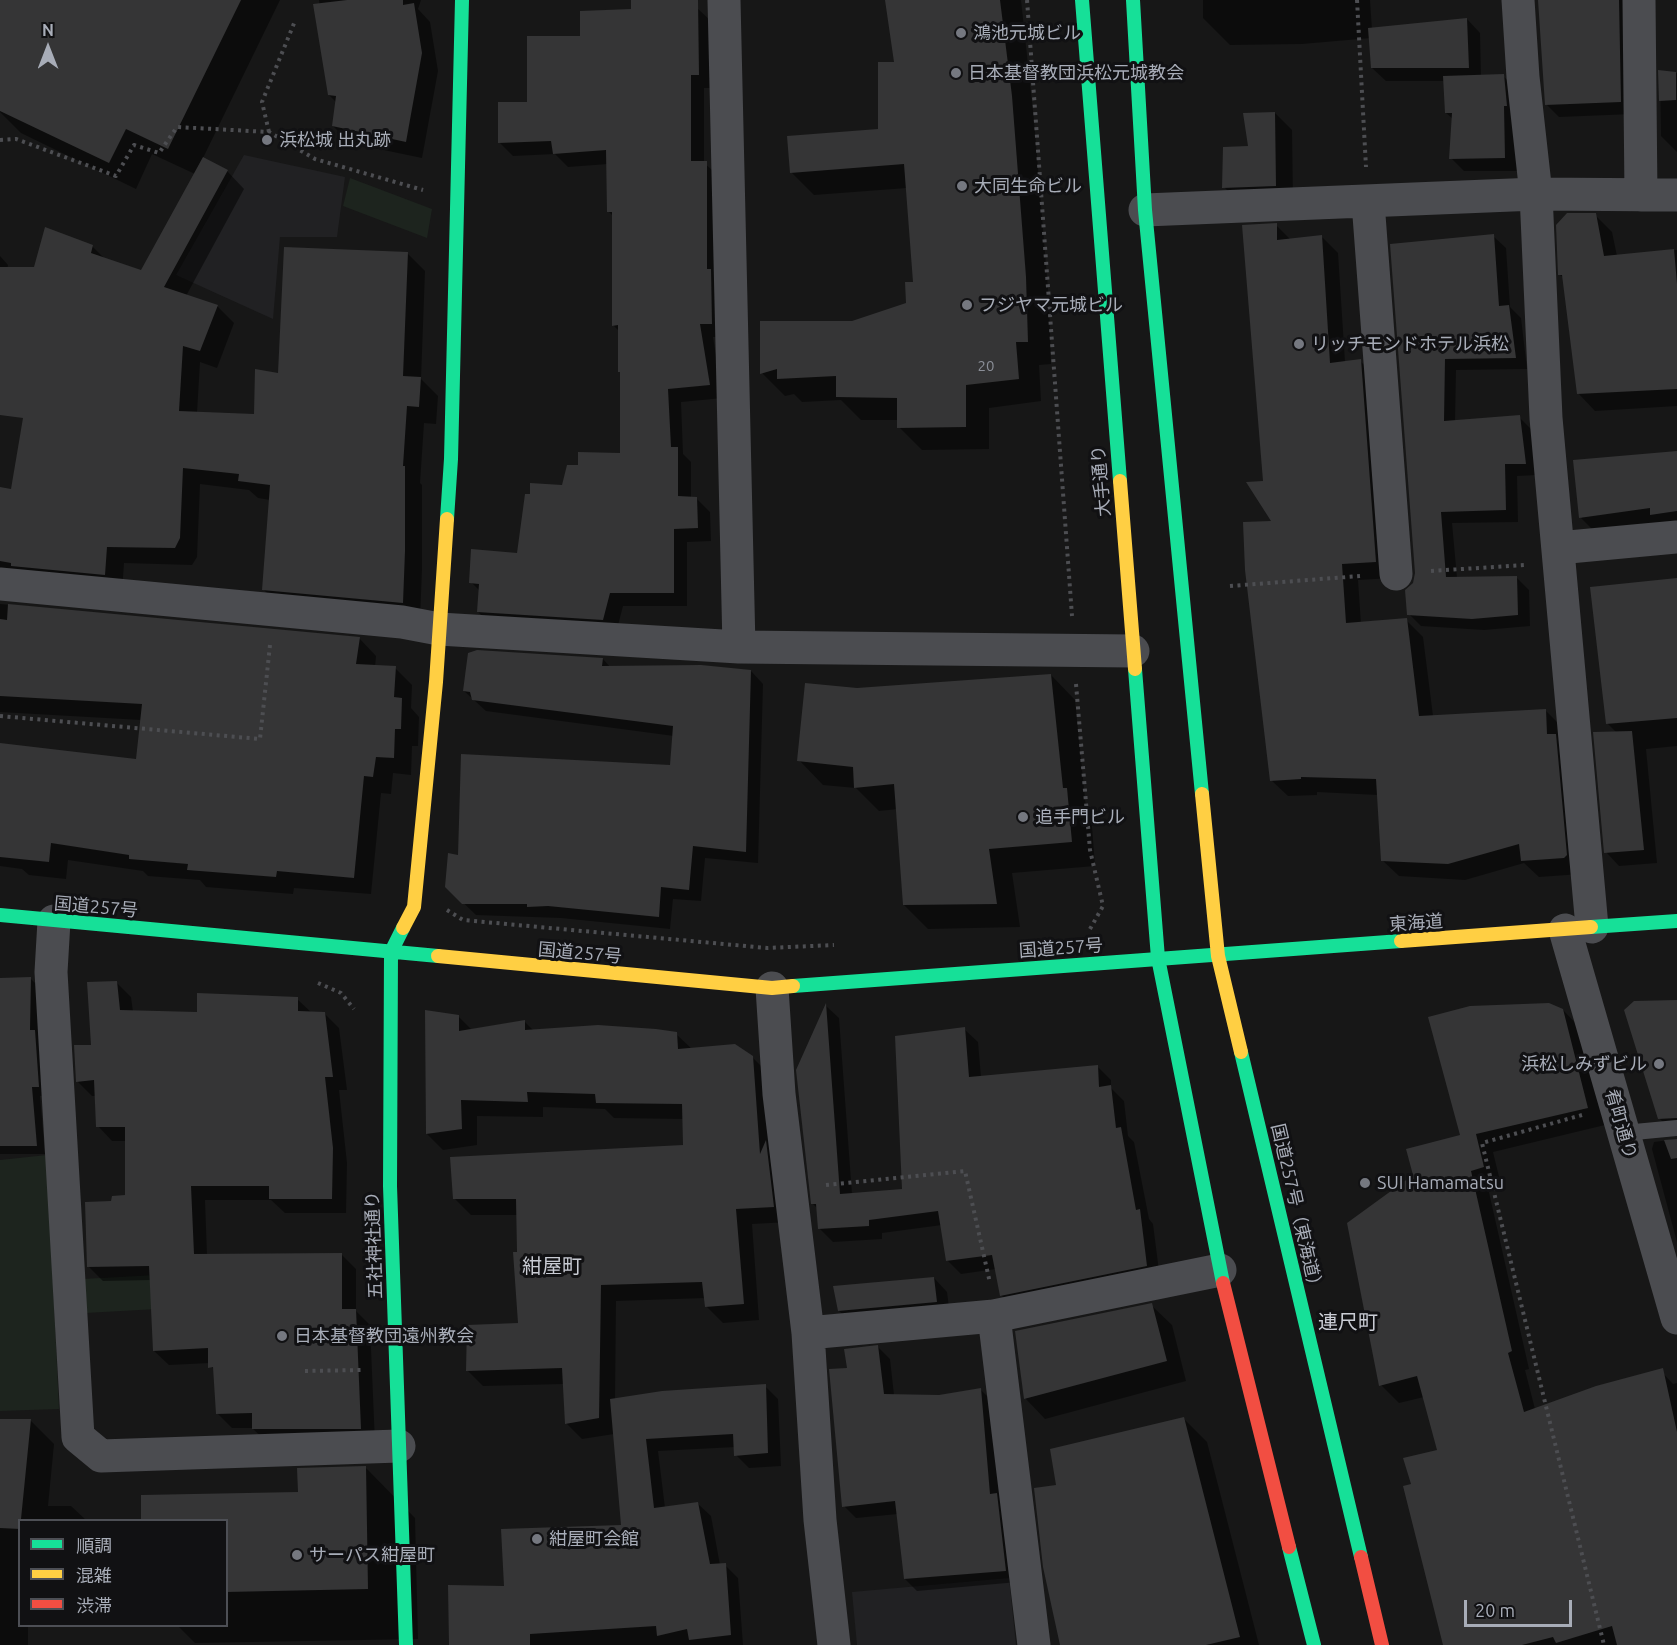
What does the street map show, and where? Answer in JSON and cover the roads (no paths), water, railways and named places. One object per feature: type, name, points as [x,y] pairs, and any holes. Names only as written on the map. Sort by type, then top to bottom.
[{"type":"main road","points":[[391,952],[414,907],[439,629],[451,459],[462,0]]},
{"type":"main road","name":"大手通り","points":[[1082,0],[1158,958]]},
{"type":"main road","points":[[1133,0],[1145,210],[1218,956]]},
{"type":"main road","name":"国道257号","points":[[0,915],[772,988],[1158,958]]},
{"type":"main road","name":"東海道","points":[[1158,958],[1218,956],[1677,921]]},
{"type":"main road","name":"五社神社通り","points":[[391,952],[390,1186],[406,1645]]},
{"type":"main road","name":"国道257号（東海道）","points":[[1218,956],[1382,1645]]},
{"type":"main road","points":[[1158,958],[1220,1270],[1314,1645]]},
{"type":"street","points":[[723,0],[739,647]]},
{"type":"street","name":"肴町通り","points":[[1518,0],[1523,77],[1536,194],[1546,418],[1558,548],[1578,929],[1624,1133],[1677,1316]]},
{"type":"street","points":[[1639,0],[1641,195]]},
{"type":"street","points":[[1145,210],[1367,187],[1536,194],[1677,195]]},
{"type":"street","points":[[1367,187],[1395,574]]},
{"type":"street","points":[[1558,548],[1677,537]]},
{"type":"street","points":[[0,584],[402,622],[439,629],[739,647],[1133,651]]},
{"type":"street","points":[[54,921],[51,972],[78,1437],[101,1456],[399,1446]]},
{"type":"street","points":[[772,988],[779,1094],[808,1333],[820,1520],[834,1645]]},
{"type":"street","points":[[808,1333],[1220,1270]]},
{"type":"street","points":[[993,1304],[1034,1645]]},
{"type":"lane","points":[[1624,1133],[1677,1128]]},
{"type":"place","name":"鴻池元城ビル","points":[[961,33]]},
{"type":"place","name":"日本基督教団浜松元城教会","points":[[956,73]]},
{"type":"place","name":"浜松城 出丸跡","points":[[267,140]]},
{"type":"place","name":"大同生命ビル","points":[[962,186]]},
{"type":"place","name":"フジヤマ元城ビル","points":[[967,305]]},
{"type":"place","name":"リッチモンドホテル浜松","points":[[1299,344]]},
{"type":"place","name":"追手門ビル","points":[[1023,817]]},
{"type":"place","name":"浜松しみずビル","points":[[1659,1064]]},
{"type":"place","name":"SUI Hamamatsu","points":[[1365,1183]]},
{"type":"place","name":"日本基督教団遠州教会","points":[[282,1336]]},
{"type":"place","name":"紺屋町会館","points":[[537,1539]]},
{"type":"place","name":"サーパス紺屋町","points":[[297,1555]]},
{"type":"district","name":"紺屋町","points":[[552,1266]]},
{"type":"district","name":"連尺町","points":[[1348,1322]]}]
